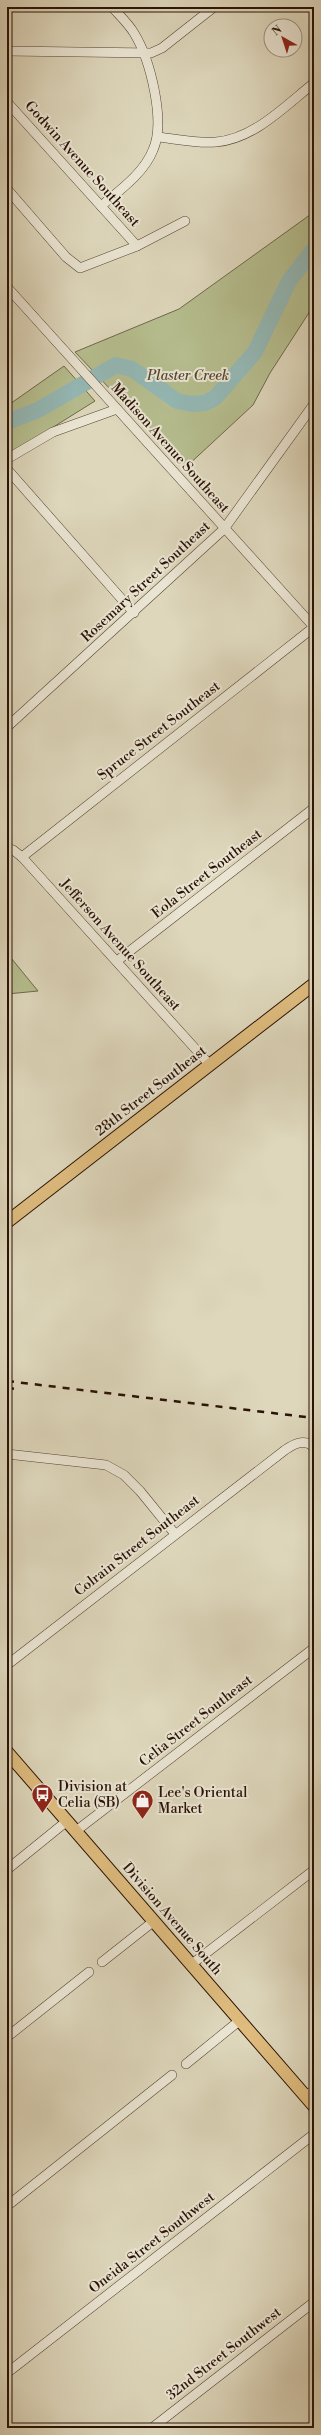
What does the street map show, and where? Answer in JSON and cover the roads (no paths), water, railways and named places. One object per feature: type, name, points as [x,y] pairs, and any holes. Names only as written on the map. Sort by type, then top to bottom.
[{"type":"main road","name":"28th Street Southeast","points":[[7,1222],[314,984]]},
{"type":"main road","name":"Division Avenue South","points":[[7,1752],[192,1964],[239,2021],[310,2093],[314,2106]]},
{"type":"street","points":[[101,206],[146,163],[153,151],[158,137],[160,124],[157,104],[144,54],[130,27],[112,7]]},
{"type":"street","points":[[7,51],[144,54],[162,48],[214,7]]},
{"type":"street","points":[[158,137],[216,142],[236,138],[255,129],[314,83]]},
{"type":"street","name":"Godwin Avenue Southeast","points":[[7,102],[137,246]]},
{"type":"street","points":[[7,189],[75,266],[84,267],[137,246],[185,221]]},
{"type":"street","name":"Madison Avenue Southeast","points":[[7,287],[314,627]]},
{"type":"street","name":"Rosemary Street Southeast","points":[[7,727],[134,613],[224,529],[311,415],[314,404]]},
{"type":"street","points":[[7,459],[53,432],[117,410]]},
{"type":"street","points":[[7,469],[134,613]]},
{"type":"street","name":"Spruce Street Southeast","points":[[22,857],[314,627]]},
{"type":"street","name":"Eola Street Southeast","points":[[117,961],[314,808]]},
{"type":"street","name":"Jefferson Avenue Southeast","points":[[7,848],[14,850],[22,857],[210,1065]]},
{"type":"street","name":"Colrain Street Southeast","points":[[7,1664],[285,1450],[294,1444],[305,1442],[314,1447]]},
{"type":"street","points":[[7,1454],[106,1465],[129,1481],[175,1534]]},
{"type":"street","name":"Celia Street Southeast","points":[[76,1831],[314,1648]]},
{"type":"street","points":[[9,1868],[67,1821]]},
{"type":"street","points":[[192,1964],[314,1870]]},
{"type":"street","points":[[102,1962],[154,1921]]},
{"type":"street","points":[[7,2037],[89,1972]]},
{"type":"street","points":[[186,2064],[239,2021]]},
{"type":"street","points":[[7,2206],[172,2075]]},
{"type":"street","name":"Oneida Street Southwest","points":[[7,2373],[314,2134]]},
{"type":"street","name":"32nd Street Southwest","points":[[152,2428],[314,2302]]},
{"type":"waterway","name":"Plaster Creek","points":[[7,422],[38,410],[116,365],[132,369],[177,401],[192,404],[205,403],[215,398],[255,352],[289,281],[314,249]]},
{"type":"railway","points":[[7,1381],[314,1418]]},
{"type":"railway","points":[[7,1388],[16,1389]]},
{"type":"place","name":"Division at Celia (SB)","points":[[43,1814]]},
{"type":"place","name":"Lee's Oriental Market","points":[[142,1820]]}]
